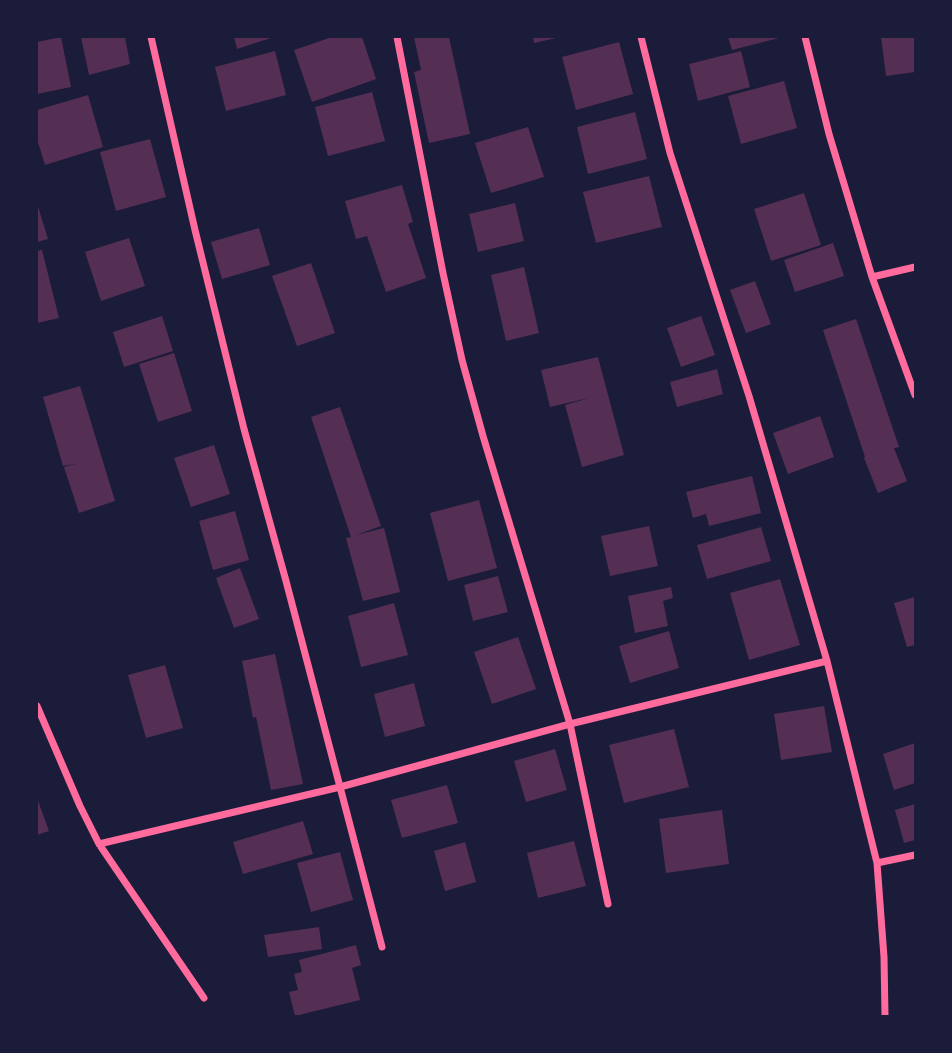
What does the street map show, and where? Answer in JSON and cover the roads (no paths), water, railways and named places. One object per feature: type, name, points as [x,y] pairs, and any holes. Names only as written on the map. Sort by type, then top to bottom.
[{"type":"street","points":[[151,37],[244,429],[382,947]]},
{"type":"street","points":[[397,37],[462,360],[570,724],[608,904]]},
{"type":"street","points":[[641,37],[670,153],[749,396],[827,661],[877,863],[886,1016]]},
{"type":"street","points":[[805,37],[829,134],[872,277],[915,395]]},
{"type":"street","points":[[872,277],[915,267]]},
{"type":"street","points":[[99,844],[340,787],[570,724],[827,661]]},
{"type":"street","points":[[37,706],[79,806],[99,844],[204,998]]},
{"type":"street","points":[[877,863],[915,855]]}]
